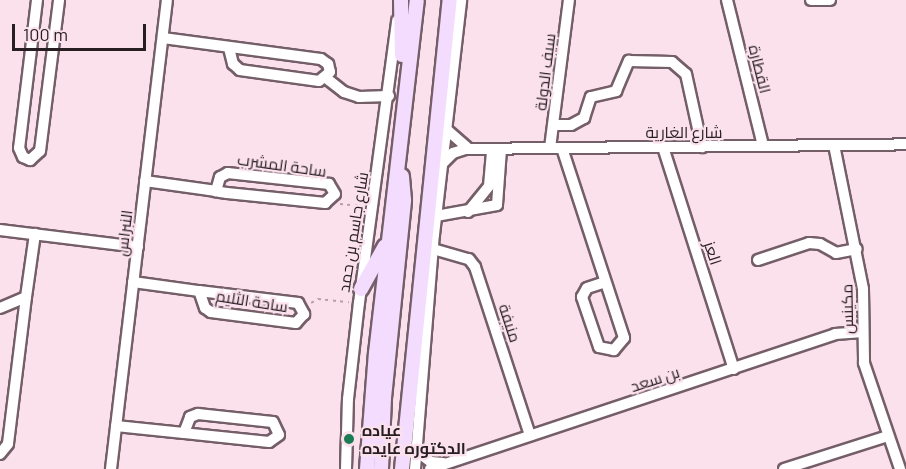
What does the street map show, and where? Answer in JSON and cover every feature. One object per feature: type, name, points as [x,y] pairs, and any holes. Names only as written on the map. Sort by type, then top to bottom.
[{"type":"main road","points":[[401,0],[402,60],[407,79]]},
{"type":"main road","name":"شارع جاسم بن حمد","points":[[362,469],[367,462],[389,239],[417,0]]},
{"type":"main road","points":[[402,469],[431,214],[450,0]]},
{"type":"main road","points":[[446,44],[452,78]]},
{"type":"main road","points":[[381,469],[384,398],[404,200],[398,160]]},
{"type":"main road","points":[[431,214],[438,195]]},
{"type":"main road","points":[[360,296],[389,239]]},
{"type":"street","points":[[37,0],[19,148],[23,157],[30,160],[40,151],[59,0]]},
{"type":"street","name":"النبراس","points":[[111,469],[167,0]]},
{"type":"street","name":"شارع جاسم بن حمد","points":[[346,469],[348,399],[360,296],[401,0]]},
{"type":"street","points":[[438,195],[461,0]]},
{"type":"street","name":"سيف الدولة","points":[[550,148],[569,0]]},
{"type":"street","name":"القطارة","points":[[727,0],[763,146]]},
{"type":"street","points":[[811,0],[830,0]]},
{"type":"street","points":[[163,38],[324,60],[330,69],[326,78],[319,81],[240,70],[233,64],[229,48]]},
{"type":"street","points":[[553,125],[571,126],[584,118],[591,97],[616,91],[629,61],[672,62],[686,74],[702,147]]},
{"type":"street","points":[[326,78],[344,92],[359,97],[388,96]]},
{"type":"street","points":[[446,129],[469,149]]},
{"type":"street","name":"مكينس","points":[[834,145],[857,249],[865,303],[864,363],[900,469]]},
{"type":"street","name":"شارع الغارية","points":[[442,164],[453,153],[469,149],[904,145]]},
{"type":"street","name":"العز","points":[[663,147],[734,369]]},
{"type":"street","points":[[562,148],[624,338],[614,350],[599,347],[582,297],[587,288],[605,282]]},
{"type":"street","points":[[416,469],[415,450],[433,249],[431,214],[466,213],[497,206],[495,178],[497,149]]},
{"type":"street","name":"ساحة المشرب","points":[[145,181],[216,191],[330,202],[335,194],[329,184],[228,173],[220,177],[216,191]]},
{"type":"street","points":[[466,213],[482,199],[495,178]]},
{"type":"street","points":[[0,230],[138,247]]},
{"type":"street","points":[[0,454],[8,444],[35,234]]},
{"type":"street","points":[[758,260],[809,243],[820,244],[836,253],[857,249]]},
{"type":"street","name":"منيفة","points":[[433,249],[469,259],[475,267],[530,435]]},
{"type":"street","name":"ساحة الثليم","points":[[133,282],[295,303],[304,312],[296,323],[211,312],[204,306],[199,291]]},
{"type":"street","points":[[0,308],[26,297]]},
{"type":"street","name":"بن سعد","points":[[430,469],[443,464],[459,464],[530,435],[835,334],[863,333]]},
{"type":"street","points":[[116,426],[269,442],[280,432],[273,422],[195,414],[189,419],[184,433]]},
{"type":"street","points":[[784,469],[888,436]]},
{"type":"street","points":[[415,450],[431,462],[443,464]]},
{"type":"path","points":[[330,202],[373,208]]},
{"type":"path","points":[[304,312],[315,299],[360,296]]},
{"type":"place","name":"عياده الدكتوره عايده","points":[[349,439]]}]
